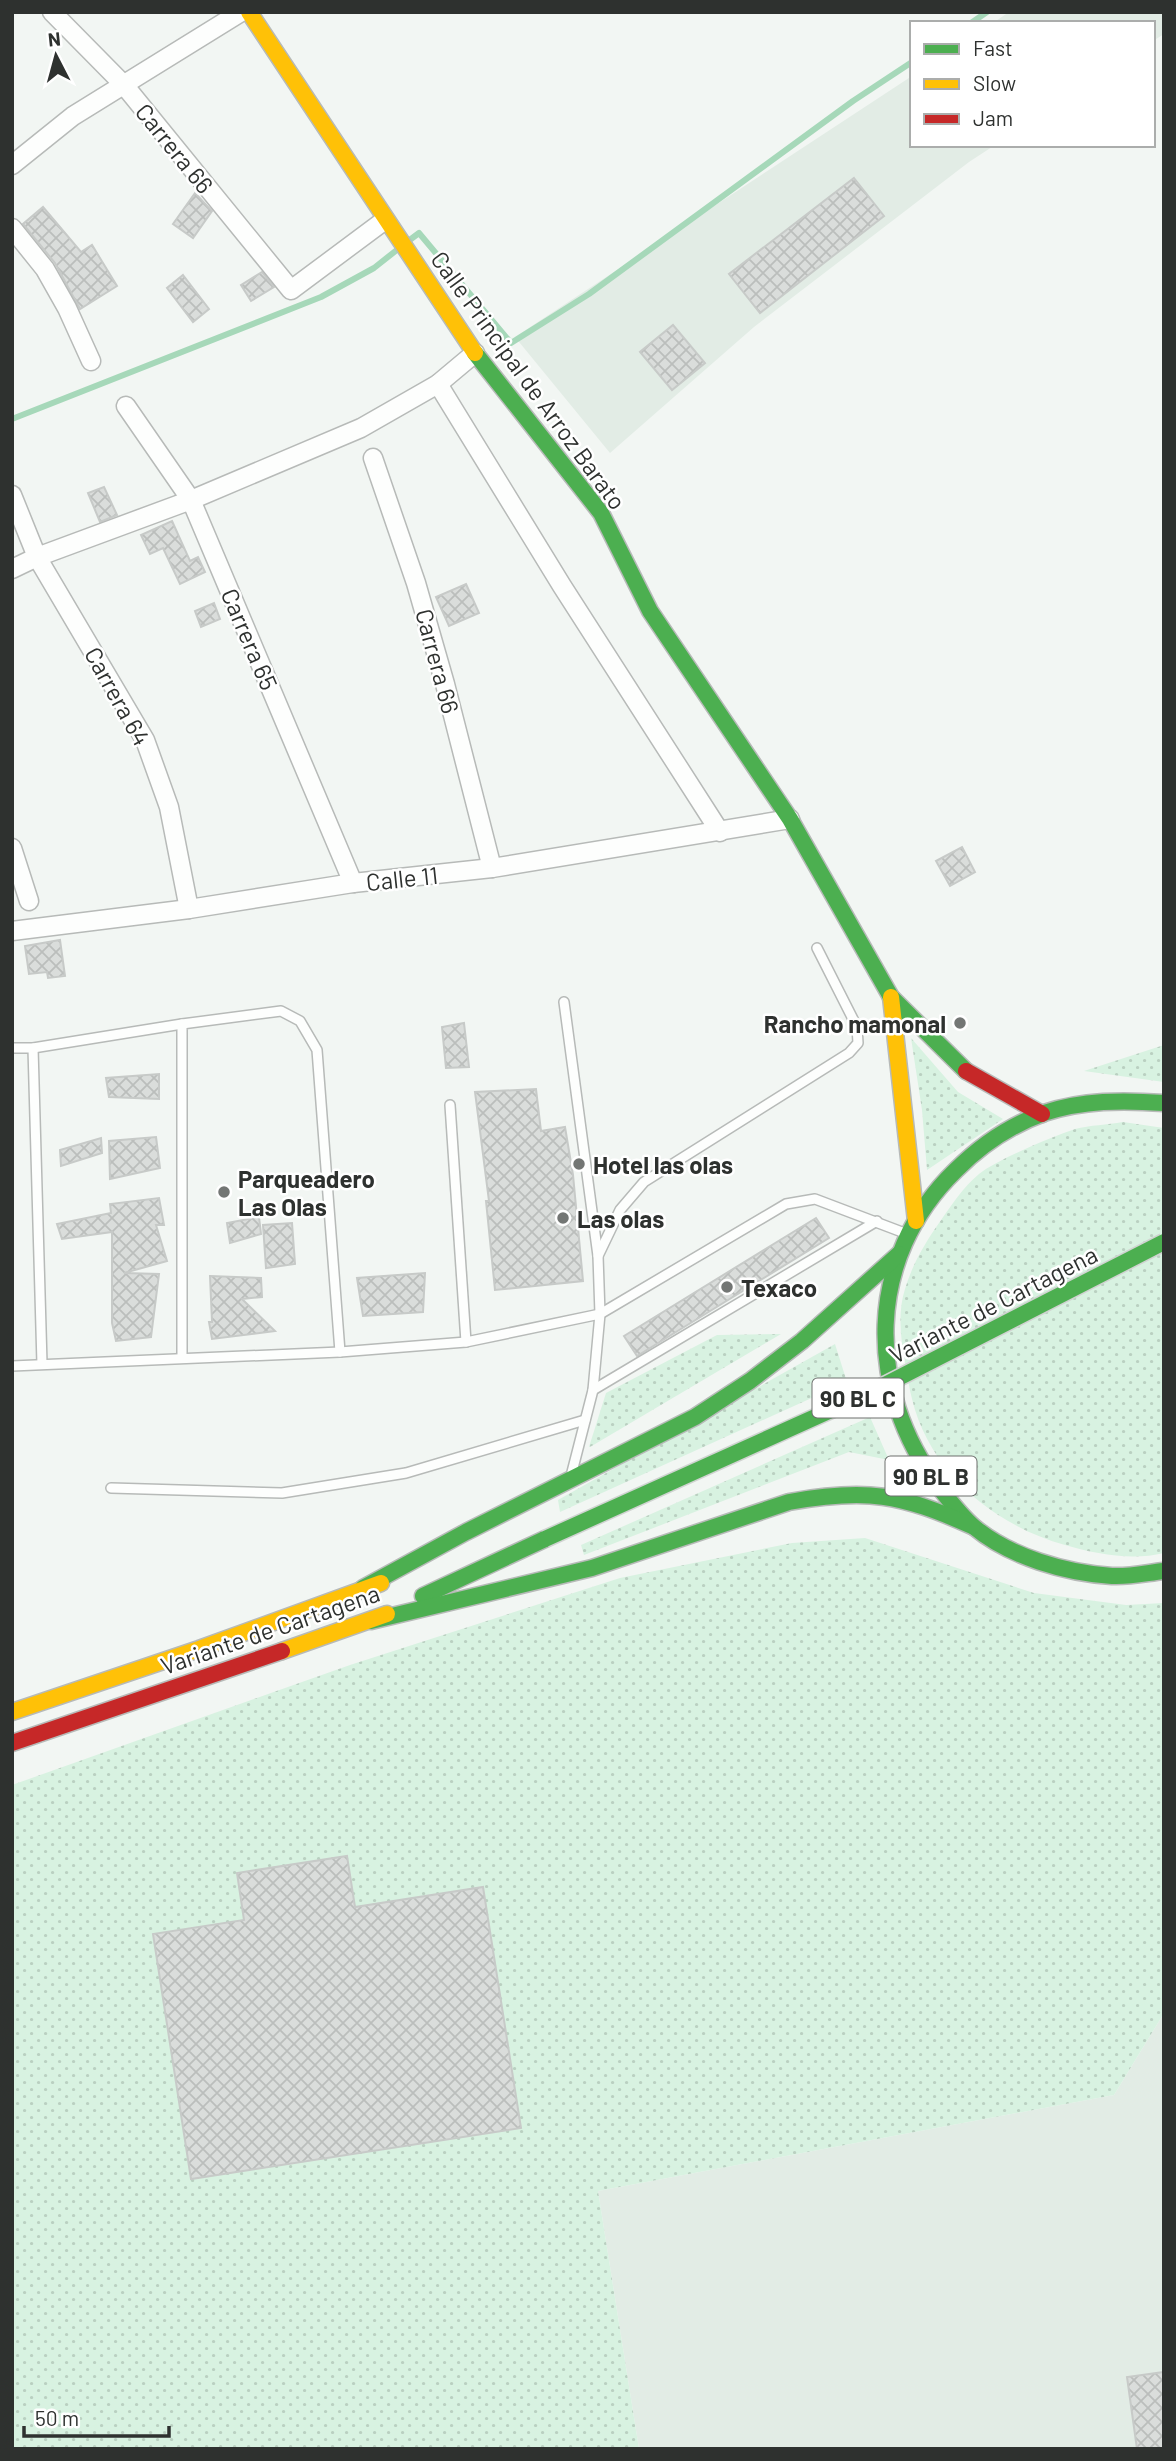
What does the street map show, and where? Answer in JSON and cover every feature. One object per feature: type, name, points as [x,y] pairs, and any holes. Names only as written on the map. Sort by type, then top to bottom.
[{"type":"main road","name":"Calle Principal de Arroz Barato","points":[[249,12],[475,353],[601,513],[650,611],[790,819],[891,997],[970,1075],[1042,1114]]},
{"type":"main road","name":"Calle Principal de Arroz Barato","points":[[891,997],[913,1228]]},
{"type":"main road","name":"90 BL B","points":[[1164,1103],[1121,1099],[1068,1106],[1042,1114],[1004,1132],[970,1156],[940,1186],[899,1254],[887,1304],[886,1341],[894,1403],[913,1450],[941,1491],[976,1528],[1012,1548],[1050,1564],[1089,1573],[1164,1582]]},
{"type":"main road","name":"Variante de Cartagena","points":[[12,1743],[371,1621],[540,1541],[871,1392],[1164,1242]]},
{"type":"main road","points":[[363,1588],[416,1558],[632,1451],[695,1416],[797,1346],[899,1254]]},
{"type":"main road","points":[[371,1621],[592,1568],[789,1503],[822,1496],[858,1494],[915,1502],[976,1528]]},
{"type":"main road","name":"Variante de Cartagena","points":[[456,1563],[540,1541]]},
{"type":"main road","name":"Variante de Cartagena","points":[[12,1712],[199,1649],[363,1588],[430,1570]]},
{"type":"main road","name":"90 BL B","points":[[1130,1576],[1164,1571]]},
{"type":"street","name":"Carrera 66","points":[[52,12],[124,85],[291,290],[389,226]]},
{"type":"street","points":[[12,165],[74,116],[241,12]]},
{"type":"street","points":[[12,228],[45,269],[67,308],[91,361]]},
{"type":"street","points":[[12,569],[191,499],[361,428],[438,384],[475,353]]},
{"type":"street","points":[[438,384],[562,586],[720,832]]},
{"type":"street","name":"Carrera 65","points":[[127,407],[191,499],[353,883]]},
{"type":"street","name":"Carrera 66","points":[[373,458],[416,583],[492,868]]},
{"type":"street","name":"Carrera 64","points":[[12,495],[37,557],[145,740],[169,807],[189,909]]},
{"type":"street","name":"Calle 11","points":[[12,931],[189,909],[353,883],[492,868],[790,819]]},
{"type":"street","points":[[12,848],[29,901]]},
{"type":"lane","points":[[598,1256],[621,1210],[644,1182],[849,1053],[858,1043],[857,1027],[817,948]]},
{"type":"lane","points":[[564,1002],[598,1256],[600,1314],[593,1390],[570,1480]]},
{"type":"lane","points":[[12,1048],[33,1048],[281,1011],[300,1021],[317,1050],[340,1352]]},
{"type":"lane","points":[[182,1024],[182,1357]]},
{"type":"lane","points":[[33,1048],[42,1364]]},
{"type":"lane","points":[[450,1105],[466,1342]]},
{"type":"lane","points":[[12,1366],[340,1352],[466,1342],[600,1314],[786,1204],[816,1199],[877,1221],[913,1228]]},
{"type":"lane","points":[[593,1390],[877,1221]]},
{"type":"lane","points":[[111,1488],[282,1493],[406,1473],[585,1420]]},
{"type":"shaded area","points":[[1009,12],[1164,12],[1164,34],[1155,40],[1155,21],[996,21]]},
{"type":"shaded area","points":[[910,77],[910,147],[992,147],[754,327],[610,453],[515,337]]},
{"type":"shaded area","points":[[1164,2013],[1164,2449],[639,2449],[598,2191],[1114,2095]]},
{"type":"green space","points":[[911,1038],[958,1092],[1003,1119],[927,1170],[922,1110]]},
{"type":"green space","points":[[1164,1045],[1164,1082],[1084,1071]]},
{"type":"green space","points":[[1123,1122],[1164,1128],[1164,1553],[1139,1556],[1089,1551],[1039,1536],[990,1510],[969,1492],[934,1450],[921,1426],[910,1391],[901,1328],[901,1308],[915,1263],[939,1223],[973,1179],[999,1162],[1065,1133]]},
{"type":"green space","points":[[781,1334],[589,1447],[606,1393],[717,1335]]},
{"type":"green space","points":[[835,1344],[847,1382],[560,1512],[558,1500]]},
{"type":"green space","points":[[870,1417],[889,1460],[849,1452],[584,1555],[581,1545]]},
{"type":"green space","points":[[865,1538],[1034,1593],[1126,1605],[1164,1603],[1164,2013],[1114,2095],[598,2191],[639,2449],[12,2449],[12,1785],[350,1665],[620,1578],[792,1543]]},
{"type":"building","points":[[854,178],[884,216],[760,313],[729,274]]},
{"type":"building","points":[[195,193],[212,211],[193,238],[173,224]]},
{"type":"building","points":[[43,207],[81,252],[92,245],[117,286],[80,309],[55,263],[23,224]]},
{"type":"building","points":[[262,272],[274,287],[251,301],[241,285]]},
{"type":"building","points":[[183,275],[209,309],[193,322],[167,288]]},
{"type":"building","points":[[673,325],[705,363],[672,390],[640,352]]},
{"type":"building","points":[[104,487],[117,515],[100,522],[88,493]]},
{"type":"building","points":[[172,521],[190,561],[198,557],[205,572],[180,584],[163,548],[150,554],[141,535]]},
{"type":"building","points":[[466,584],[479,613],[449,626],[436,597]]},
{"type":"building","points":[[214,603],[220,619],[201,627],[195,611]]},
{"type":"building","points":[[962,847],[975,872],[950,886],[936,861]]},
{"type":"building","points":[[60,940],[65,976],[48,978],[47,972],[29,974],[25,946]]},
{"type":"building","points":[[464,1023],[469,1067],[446,1068],[442,1027]]},
{"type":"building","points":[[159,1074],[159,1099],[109,1097],[106,1078]]},
{"type":"building","points":[[536,1089],[541,1131],[565,1127],[573,1175],[583,1281],[495,1290],[486,1201],[489,1201],[475,1092]]},
{"type":"building","points":[[156,1137],[160,1168],[110,1179],[109,1141]]},
{"type":"building","points":[[101,1138],[102,1153],[61,1166],[60,1150]]},
{"type":"building","points":[[159,1198],[164,1225],[156,1225],[167,1261],[124,1273],[159,1274],[151,1337],[116,1341],[112,1323],[112,1232],[62,1239],[57,1224],[111,1213],[110,1204]]},
{"type":"building","points":[[259,1217],[261,1234],[230,1243],[227,1223]]},
{"type":"building","name":"Texaco","points":[[816,1218],[829,1238],[637,1356],[624,1336]]},
{"type":"building","points":[[292,1223],[295,1264],[266,1268],[263,1225]]},
{"type":"building","points":[[425,1273],[423,1312],[363,1316],[357,1278]]},
{"type":"building","points":[[210,1276],[261,1278],[262,1297],[242,1299],[275,1331],[212,1339],[209,1322],[212,1322]]},
{"type":"building","points":[[347,1856],[355,1907],[483,1887],[521,2128],[191,2179],[153,1934],[244,1920],[237,1873]]},
{"type":"building","points":[[1164,2372],[1164,2449],[1137,2449],[1127,2377]]},
{"type":"waterway","points":[[974,21],[987,12]]},
{"type":"waterway","points":[[407,242],[419,233],[511,343],[589,294],[853,101],[910,63]]},
{"type":"waterway","points":[[12,419],[321,297],[374,268],[398,249]]},
{"type":"traffic: fast","points":[[475,353],[601,513],[650,611],[790,819],[891,997],[966,1071]]},
{"type":"traffic: fast","points":[[1164,1103],[1103,1102],[1059,1109],[1020,1124],[975,1153],[956,1170],[926,1205],[905,1243],[891,1283],[886,1325],[888,1367],[898,1408],[915,1449],[939,1487],[974,1527],[1004,1547],[1058,1567],[1112,1576],[1164,1571]]},
{"type":"traffic: fast","points":[[545,1539],[871,1392],[1164,1242]]},
{"type":"traffic: fast","points":[[363,1588],[466,1532],[695,1417],[750,1381],[802,1341],[899,1254]]},
{"type":"traffic: fast","points":[[371,1621],[592,1568],[789,1502],[840,1495],[883,1497],[924,1507],[972,1526]]},
{"type":"traffic: fast","points":[[423,1596],[545,1539]]},
{"type":"traffic: slow","points":[[249,12],[475,353]]},
{"type":"traffic: slow","points":[[891,997],[916,1221]]},
{"type":"traffic: slow","points":[[12,1712],[199,1649],[381,1583]]},
{"type":"traffic: slow","points":[[282,1651],[387,1614]]},
{"type":"traffic: jam","points":[[966,1071],[1042,1114]]},
{"type":"traffic: jam","points":[[12,1743],[282,1651]]},
{"type":"place","name":"Rancho mamonal","points":[[960,1023]]},
{"type":"place","name":"Hotel las olas","points":[[579,1164]]},
{"type":"place","name":"Parqueadero Las Olas","points":[[224,1192]]},
{"type":"place","name":"Las olas","points":[[563,1218]]},
{"type":"place","name":"Texaco","points":[[727,1287]]}]
